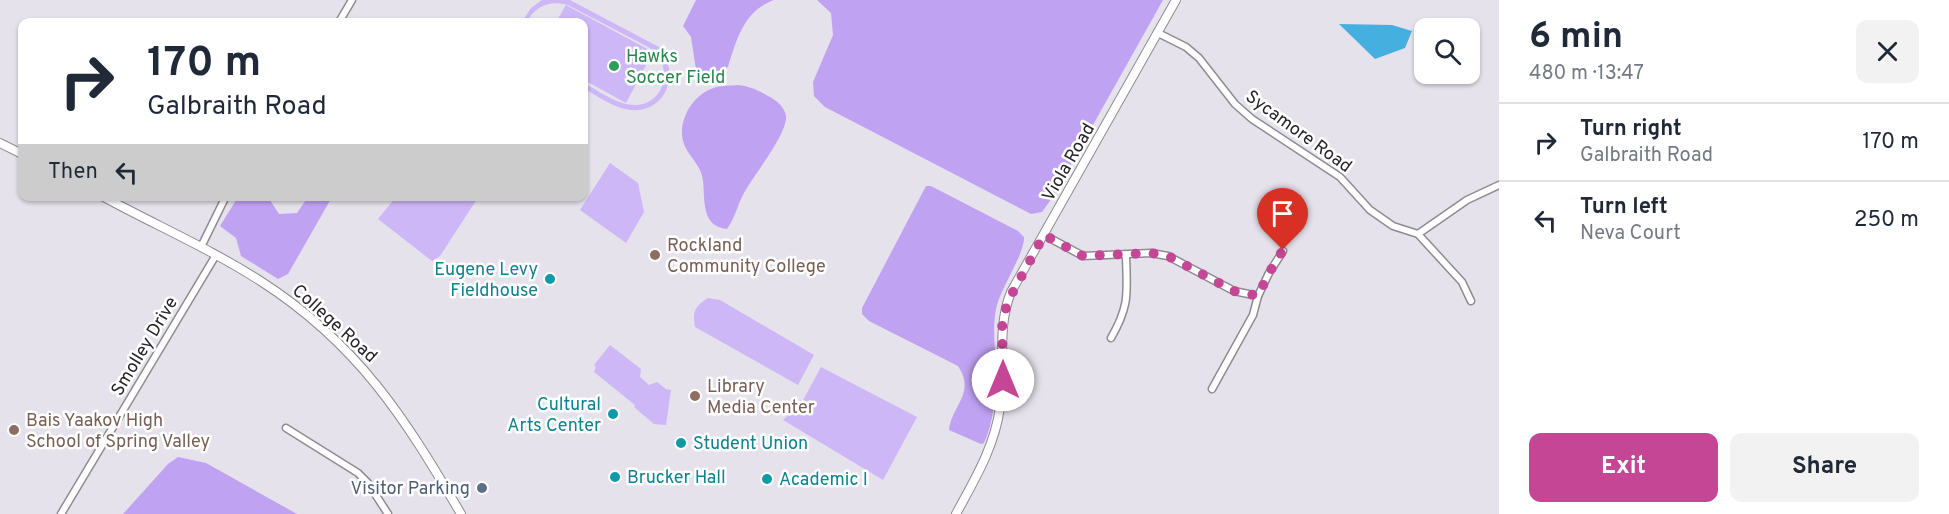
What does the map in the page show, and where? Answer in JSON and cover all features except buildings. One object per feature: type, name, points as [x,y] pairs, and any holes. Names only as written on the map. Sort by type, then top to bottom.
[{"type":"street","points":[[341,18],[352,0]]},
{"type":"street","name":"Viola Road","points":[[957,514],[985,461],[998,423],[1003,380],[1002,327],[1007,303],[1176,0]]},
{"type":"street","name":"Sycamore Road","points":[[1158,33],[1186,47],[1199,58],[1235,105],[1252,119],[1340,177],[1370,210],[1394,226],[1418,234],[1462,282],[1472,301]]},
{"type":"street","points":[[0,143],[18,152]]},
{"type":"street","points":[[1418,234],[1467,200],[1499,185]]},
{"type":"street","name":"College Road","points":[[112,201],[260,280],[298,307],[331,335],[360,364],[402,417],[461,514]]},
{"type":"street","points":[[201,247],[224,201]]},
{"type":"street","points":[[1044,235],[1083,256],[1126,256],[1151,253],[1168,256],[1234,291],[1258,296]]},
{"type":"street","points":[[1212,389],[1253,315],[1258,296],[1283,250]]},
{"type":"street","name":"Smolley Drive","points":[[61,514],[216,255]]},
{"type":"street","points":[[1111,338],[1126,307],[1126,256]]},
{"type":"street","points":[[286,428],[358,473],[368,483],[388,514]]},
{"type":"shaded area","points":[[542,0],[570,0],[659,47],[666,57],[669,68],[667,89],[654,105],[631,110],[613,105],[588,91],[588,85],[622,103],[635,105],[646,103],[660,91],[664,73],[662,64],[658,55],[650,48],[568,5],[549,4],[539,8],[529,18],[525,18],[531,8]]},
{"type":"shaded area","points":[[696,0],[774,0],[755,11],[749,18],[739,36],[728,67],[712,74],[696,70],[691,37],[683,26]]},
{"type":"shaded area","points":[[817,0],[1163,0],[1052,198],[1042,212],[1031,214],[825,107],[814,96],[813,82],[833,35],[831,13]]},
{"type":"shaded area","name":"Hawks Soccer Field","points":[[566,5],[653,52],[626,103],[588,82],[588,18],[558,18]]},
{"type":"shaded area","points":[[746,86],[774,99],[782,107],[786,116],[777,142],[744,193],[727,229],[719,227],[709,218],[706,211],[702,176],[684,144],[682,127],[688,110],[699,96],[717,87]]},
{"type":"shaded area","points":[[610,163],[638,183],[644,212],[626,243],[580,210],[588,201]]},
{"type":"shaded area","points":[[926,186],[931,186],[1018,231],[1024,237],[1021,251],[996,311],[993,410],[988,433],[984,443],[981,444],[949,430],[964,392],[963,375],[958,366],[869,321],[862,314],[862,308]]},
{"type":"shaded area","points":[[236,201],[271,201],[279,214],[297,213],[305,201],[330,201],[288,274],[278,279],[241,256],[236,238],[220,226]]},
{"type":"shaded area","points":[[393,201],[476,201],[440,256],[432,261],[378,219]]},
{"type":"shaded area","points":[[708,298],[720,300],[814,355],[798,385],[695,327],[696,310]]},
{"type":"shaded area","points":[[610,345],[641,369],[640,377],[649,385],[657,382],[671,390],[666,425],[654,424],[634,407],[635,405],[594,372],[596,367],[594,365]]},
{"type":"shaded area","points":[[821,367],[917,417],[883,480],[783,420],[802,402]]},
{"type":"shaded area","points":[[178,457],[206,463],[297,514],[123,514],[168,464]]},
{"type":"water","points":[[1339,24],[1392,25],[1412,31],[1405,48],[1375,59]]},
{"type":"place","name":"Hawks Soccer Field","points":[[614,66]]},
{"type":"place","name":"Rockland Community College","points":[[655,255]]},
{"type":"place","name":"Eugene Levy Fieldhouse","points":[[550,279]]},
{"type":"place","name":"Library Media Center","points":[[695,396]]},
{"type":"place","name":"Cultural Arts Center","points":[[613,414]]},
{"type":"place","name":"Bais Yaakov High School of Spring Valley","points":[[14,430]]},
{"type":"place","name":"Student Union","points":[[681,443]]},
{"type":"place","name":"Brucker Hall","points":[[615,477]]},
{"type":"place","name":"Academic I","points":[[767,479]]},
{"type":"place","name":"Visitor Parking","points":[[482,488]]},
{"type":"route","points":[[1003,380],[1002,327],[1007,303],[1044,235],[1083,256],[1126,256],[1151,253],[1168,256],[1234,291],[1258,296],[1283,250]]}]
